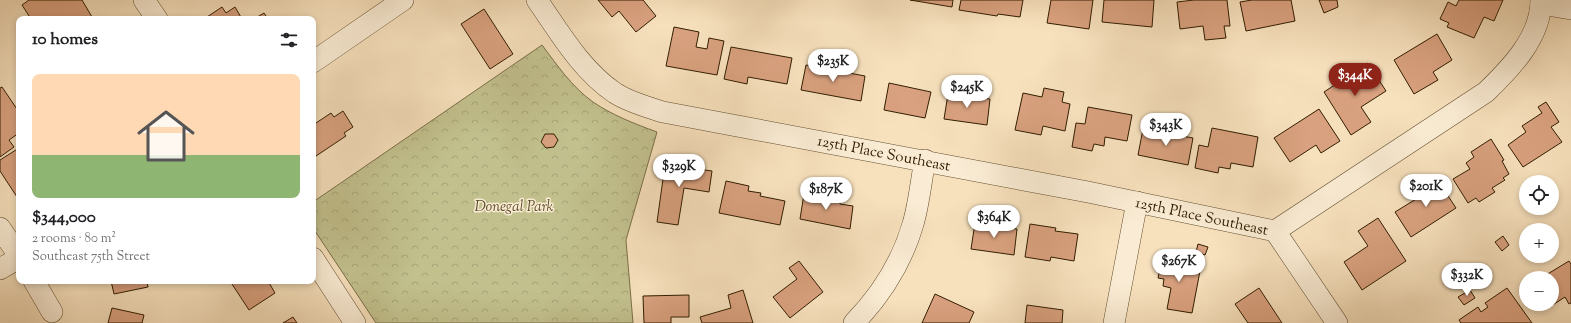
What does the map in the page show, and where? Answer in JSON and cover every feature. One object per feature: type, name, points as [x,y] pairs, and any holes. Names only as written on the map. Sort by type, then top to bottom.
[{"type":"street","points":[[144,0],[155,16]]},
{"type":"street","points":[[316,60],[403,0]]},
{"type":"street","name":"125th Place Southeast","points":[[537,0],[574,54],[593,76],[616,93],[635,103],[663,112],[925,160],[1275,231]]},
{"type":"street","points":[[1337,323],[1275,231],[1486,92],[1505,74],[1523,51],[1536,28],[1541,2],[1571,9]]},
{"type":"street","points":[[854,323],[883,289],[903,254],[914,223],[925,160]]},
{"type":"street","points":[[1114,323],[1138,202]]},
{"type":"street","points":[[0,228],[16,252]]},
{"type":"street","points":[[0,270],[16,259]]},
{"type":"street","points":[[316,263],[354,323]]},
{"type":"street","points":[[36,284],[52,312]]},
{"type":"green space","name":"Donegal Park","points":[[542,45],[559,68],[585,96],[600,107],[616,115],[657,132],[626,240],[633,323],[376,323],[316,233],[316,200]]},
{"type":"building","points":[[29,0],[82,0],[91,16],[29,16],[22,5]]},
{"type":"building","points":[[598,0],[643,0],[656,16],[636,32],[619,11],[612,17]]},
{"type":"building","points":[[910,0],[953,0],[952,7]]},
{"type":"building","points":[[961,0],[1023,0],[1020,17],[998,14],[997,16],[959,10]]},
{"type":"building","points":[[1051,0],[1093,0],[1089,29],[1047,23]]},
{"type":"building","points":[[1104,0],[1154,0],[1152,27],[1102,22]]},
{"type":"building","points":[[1194,0],[1227,0],[1230,26],[1224,26],[1226,38],[1205,40],[1203,26],[1180,29],[1177,2]]},
{"type":"building","points":[[1252,0],[1291,0],[1295,21],[1246,31],[1240,2]]},
{"type":"building","points":[[1319,0],[1337,0],[1338,7],[1324,13]]},
{"type":"building","points":[[1459,0],[1503,0],[1494,21],[1484,17],[1474,38],[1447,27],[1449,23],[1440,19],[1448,2],[1456,6]]},
{"type":"building","points":[[222,7],[226,13],[235,7],[240,16],[208,16]]},
{"type":"building","points":[[484,9],[513,54],[490,69],[461,24]]},
{"type":"building","points":[[264,13],[266,16],[259,16]]},
{"type":"building","points":[[674,27],[699,32],[696,47],[707,49],[709,38],[724,41],[717,75],[666,66]]},
{"type":"building","points":[[1437,34],[1452,60],[1433,72],[1438,80],[1414,94],[1394,60]]},
{"type":"building","points":[[731,47],[792,58],[787,84],[748,77],[747,84],[724,79]]},
{"type":"building","points":[[1368,63],[1386,91],[1361,107],[1371,122],[1351,135],[1324,92]]},
{"type":"building","points":[[806,65],[865,76],[861,101],[801,90]]},
{"type":"building","points":[[889,83],[931,92],[925,118],[884,110]]},
{"type":"building","points":[[2,87],[16,108],[16,135],[9,140],[14,147],[0,157],[0,88]]},
{"type":"building","points":[[1044,88],[1064,92],[1062,102],[1070,104],[1065,131],[1043,126],[1041,135],[1015,130],[1023,93],[1042,97]]},
{"type":"building","points":[[948,94],[990,99],[987,125],[944,119]]},
{"type":"building","points":[[1546,102],[1559,122],[1551,127],[1562,142],[1523,167],[1508,145],[1526,132],[1522,126],[1542,113],[1538,107]]},
{"type":"building","points":[[1088,107],[1132,115],[1127,141],[1105,137],[1104,146],[1094,144],[1092,151],[1072,147],[1076,123],[1085,124]]},
{"type":"building","points":[[1319,109],[1340,141],[1321,153],[1316,145],[1290,162],[1274,138]]},
{"type":"building","points":[[343,111],[353,127],[344,133],[346,136],[316,156],[316,123],[331,113],[334,117]]},
{"type":"building","points":[[1212,128],[1258,137],[1253,167],[1231,163],[1230,169],[1219,167],[1218,173],[1195,168],[1199,145],[1208,147]]},
{"type":"building","points":[[1143,129],[1193,138],[1188,165],[1138,155]]},
{"type":"building","points":[[545,134],[554,134],[558,140],[554,147],[546,148],[541,142]]},
{"type":"building","points":[[1491,139],[1504,160],[1502,161],[1509,174],[1503,178],[1505,180],[1492,188],[1495,192],[1479,202],[1476,198],[1468,203],[1453,179],[1470,169],[1466,163],[1474,157],[1471,152]]},
{"type":"building","points":[[16,150],[16,195],[0,171],[0,160]]},
{"type":"building","points":[[669,158],[684,160],[683,167],[712,171],[709,192],[684,188],[678,225],[657,222],[663,179],[659,177],[660,169],[668,166]]},
{"type":"building","points":[[1435,176],[1456,208],[1411,237],[1395,212],[1421,196],[1416,189]]},
{"type":"building","points":[[726,181],[749,186],[748,191],[761,193],[760,196],[785,201],[780,225],[719,213]]},
{"type":"building","points":[[804,194],[840,200],[840,204],[853,206],[850,229],[800,219]]},
{"type":"building","points":[[1378,218],[1406,261],[1362,290],[1344,262],[1368,246],[1358,231]]},
{"type":"building","points":[[975,223],[1017,229],[1014,255],[971,249]]},
{"type":"building","points":[[1030,224],[1056,228],[1055,231],[1078,234],[1074,261],[1051,257],[1050,261],[1025,257]]},
{"type":"building","points":[[1503,236],[1509,245],[1502,251],[1495,242]]},
{"type":"building","points":[[1198,244],[1208,247],[1205,255],[1196,252]]},
{"type":"building","points":[[1163,255],[1186,259],[1184,268],[1200,271],[1192,313],[1167,309],[1171,288],[1163,286],[1164,279],[1158,278]]},
{"type":"building","points":[[799,261],[823,292],[790,318],[773,297],[797,279],[789,268]]},
{"type":"building","points":[[1569,261],[1571,264],[1571,303],[1569,304],[1565,297],[1559,301],[1559,271],[1553,271]]},
{"type":"building","points":[[112,284],[148,284],[148,287],[114,294]]},
{"type":"building","points":[[232,284],[270,284],[275,293],[249,310]]},
{"type":"building","points":[[1259,288],[1282,323],[1248,323],[1235,304]]},
{"type":"building","points":[[1507,288],[1519,305],[1519,311],[1523,311],[1532,323],[1461,323],[1459,320],[1478,307],[1481,312],[1488,307],[1485,303]]},
{"type":"building","points":[[743,290],[753,323],[702,323],[700,317],[731,308],[728,295]]},
{"type":"building","points":[[1470,290],[1475,298],[1464,305],[1458,297]]},
{"type":"building","points":[[935,294],[974,312],[969,323],[922,323]]},
{"type":"building","points":[[689,295],[689,317],[671,317],[671,323],[644,323],[643,296]]},
{"type":"building","points":[[1027,305],[1063,310],[1062,323],[1025,323]]},
{"type":"building","points":[[112,308],[144,315],[142,323],[108,323]]},
{"type":"building","points":[[293,317],[297,323],[283,323]]}]
